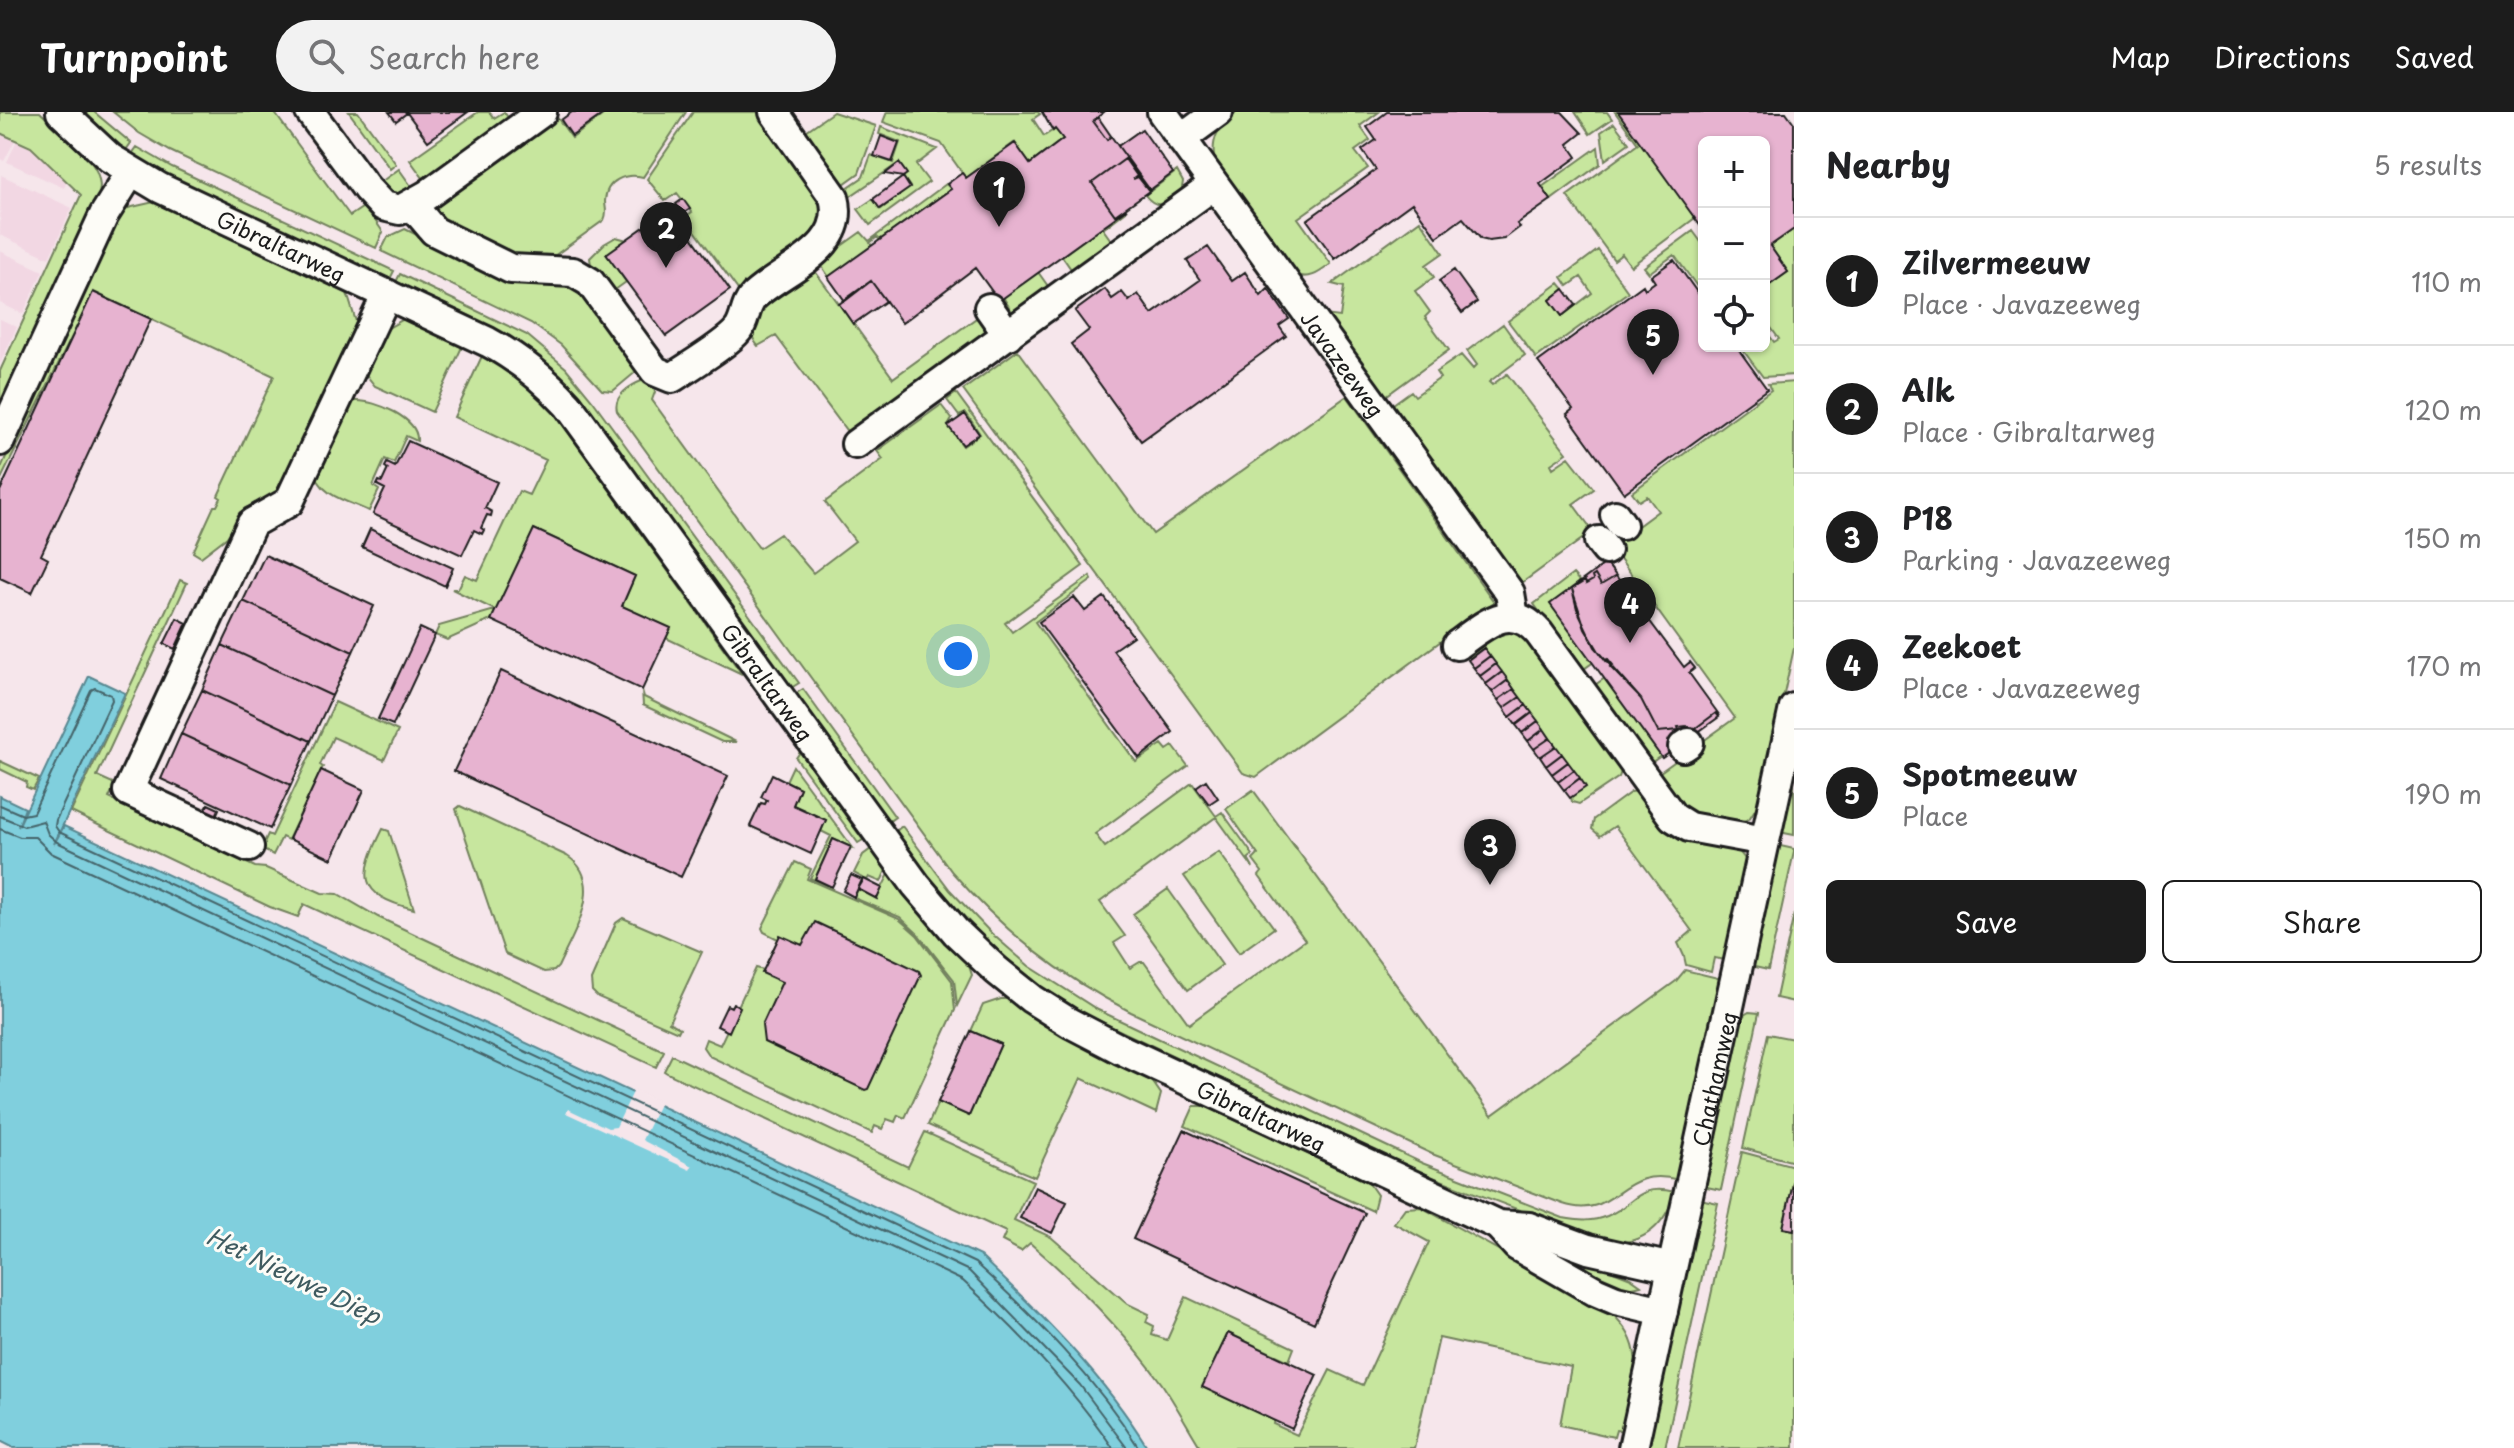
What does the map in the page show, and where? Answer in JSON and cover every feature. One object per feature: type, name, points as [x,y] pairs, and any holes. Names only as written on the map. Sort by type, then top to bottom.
[{"type":"street","name":"Gibraltarweg","points":[[61,112],[99,149],[131,172],[190,203],[508,353],[548,383],[568,405],[916,885],[956,932],[1032,999],[1120,1049],[1498,1225],[1529,1227],[1588,1249],[1672,1268]]},
{"type":"street","points":[[310,112],[377,201],[393,209],[406,209],[542,112]]},
{"type":"street","points":[[412,205],[434,231],[508,267],[582,275],[655,371],[672,378],[733,335],[742,322],[750,300],[820,248],[834,229],[837,218],[834,197],[774,112]]},
{"type":"street","name":"Javazeeweg","points":[[1162,112],[1510,593],[1514,617]]},
{"type":"street","points":[[1181,139],[1218,112]]},
{"type":"street","points":[[0,441],[104,215],[131,172]]},
{"type":"street","points":[[856,444],[1214,185]]},
{"type":"street","points":[[249,847],[128,791],[252,523],[289,502],[387,294]]},
{"type":"street","points":[[989,308],[1008,335]]},
{"type":"street","points":[[1457,645],[1493,619],[1514,617],[1524,620],[1539,633],[1673,817],[1689,827],[1765,841]]},
{"type":"street","name":"Chathamweg","points":[[1633,1448],[1794,708]]},
{"type":"street","name":"Gibraltarweg","points":[[1498,1225],[1517,1246],[1595,1291],[1616,1300],[1663,1311]]},
{"type":"shaded area","points":[[0,133],[15,140],[4,161],[0,159]]},
{"type":"shaded area","points":[[17,140],[31,147],[67,181],[64,188],[7,162]]},
{"type":"shaded area","points":[[1,175],[72,208],[49,258],[0,235]]},
{"type":"shaded area","points":[[0,251],[43,271],[23,314],[0,303]]},
{"type":"shaded area","points":[[0,319],[17,327],[0,364]]},
{"type":"green space","points":[[0,112],[40,112],[90,161],[100,187],[97,204],[0,412],[0,371],[81,195],[31,147],[0,133]]},
{"type":"green space","points":[[82,112],[94,112],[131,143],[126,150]]},
{"type":"green space","points":[[113,112],[274,112],[350,216],[365,206],[383,232],[376,248],[170,151],[139,133]]},
{"type":"green space","points":[[349,112],[358,112],[396,164],[390,169]]},
{"type":"green space","points":[[478,112],[489,112],[494,118],[504,112],[510,120],[426,182],[410,160]]},
{"type":"green space","points":[[607,112],[686,112],[643,177],[623,177],[609,188],[604,220],[554,256],[518,259],[441,223],[437,209],[444,198],[556,116],[572,138]]},
{"type":"green space","points":[[693,112],[759,112],[820,198],[822,218],[814,237],[741,294],[685,217],[692,212],[677,193],[665,201],[647,179]]},
{"type":"green space","points":[[833,112],[876,126],[859,173],[841,186],[803,133]]},
{"type":"green space","points":[[887,112],[1038,112],[1040,114],[1033,119],[1044,136],[1055,129],[1063,139],[1030,164],[1014,143],[966,178],[941,143],[883,122]]},
{"type":"green space","points":[[1237,112],[1379,112],[1360,126],[1370,140],[1355,151],[1368,168],[1298,218],[1331,264],[1318,273],[1304,277],[1294,274],[1215,163],[1217,134]]},
{"type":"green space","points":[[1575,112],[1607,112],[1612,119],[1590,134]]},
{"type":"green space","points":[[1615,112],[1619,112],[1695,218],[1631,266],[1622,254],[1614,260],[1567,196],[1638,144]]},
{"type":"green space","points":[[1614,123],[1629,143],[1605,160],[1601,132]]},
{"type":"green space","points":[[881,127],[937,149],[916,165],[929,182],[870,225],[858,209],[873,199],[881,209],[910,187],[899,163],[849,197],[844,190],[863,177],[871,155],[893,163],[900,142],[879,134]]},
{"type":"green space","points":[[137,147],[172,167],[394,271],[390,279],[171,177],[132,154]]},
{"type":"green space","points":[[1598,147],[1600,164],[1551,200],[1542,187]]},
{"type":"green space","points":[[399,169],[414,190],[395,193],[378,184]]},
{"type":"green space","points":[[1177,171],[1183,182],[1181,193],[1176,197],[1159,204],[1145,195]]},
{"type":"green space","points":[[946,184],[951,189],[880,240],[877,237],[870,243],[872,246],[829,277],[819,262],[861,232],[869,241]]},
{"type":"green space","points":[[154,202],[347,293],[358,328],[279,496],[245,508],[227,537],[201,557],[193,552],[214,506],[221,498],[218,496],[274,376],[94,292],[0,481],[0,470],[111,227],[128,208]]},
{"type":"green space","points":[[1124,211],[1103,229],[1113,243],[1073,272],[1062,256]]},
{"type":"green space","points":[[1420,220],[1443,253],[1426,265],[1434,277],[1415,291],[1430,312],[1425,317],[1449,350],[1383,398],[1324,315],[1340,317],[1344,287],[1332,284]]},
{"type":"green space","points":[[405,229],[508,280],[575,284],[638,368],[637,371],[613,391],[602,390],[561,345],[531,323],[381,251],[388,237]]},
{"type":"green space","points":[[1794,229],[1794,375],[1763,377],[1744,352],[1770,352],[1770,336],[1774,342],[1779,339],[1770,326],[1770,285],[1788,272],[1770,246]]},
{"type":"green space","points":[[1693,231],[1698,238],[1698,288],[1674,255],[1649,273],[1644,267]]},
{"type":"green space","points":[[616,237],[627,240],[607,255],[626,282],[615,290],[598,278],[590,258]]},
{"type":"green space","points":[[1598,250],[1628,292],[1536,358],[1508,321],[1559,283],[1564,289],[1550,300],[1562,316],[1592,293],[1581,277],[1568,286],[1562,277]]},
{"type":"green space","points":[[812,267],[893,378],[986,311],[997,328],[849,434],[776,336],[758,346],[752,335],[758,312],[779,291]]},
{"type":"green space","points":[[1038,272],[1050,289],[1014,315],[1003,297]]},
{"type":"green space","points":[[400,274],[527,335],[566,368],[799,683],[791,688],[568,383],[500,332],[396,282]]},
{"type":"green space","points":[[404,319],[462,347],[432,412],[375,386],[367,376],[366,368],[383,331]]},
{"type":"green space","points":[[1503,324],[1525,355],[1489,382],[1492,385],[1507,374],[1567,453],[1551,464],[1553,468],[1569,457],[1594,489],[1573,504],[1593,531],[1519,585],[1389,407],[1411,391],[1415,396],[1440,378],[1436,372],[1461,355],[1473,369],[1477,365],[1467,351]]},
{"type":"green space","points":[[1018,350],[1153,534],[1347,396],[1494,602],[1256,777],[1243,773],[963,390]]},
{"type":"green space","points":[[482,356],[519,378],[555,414],[742,674],[666,638],[670,628],[622,606],[635,576],[534,529],[491,620],[447,640],[435,635],[439,626],[495,610],[452,589],[458,589],[465,575],[477,580],[519,491],[529,495],[546,460],[454,417]]},
{"type":"green space","points":[[644,380],[654,386],[652,400],[759,548],[780,534],[813,573],[855,541],[825,502],[883,459],[877,451],[941,405],[952,419],[948,426],[963,446],[980,434],[966,413],[959,416],[947,400],[956,393],[1083,566],[1005,623],[1012,632],[1090,576],[1092,580],[1035,622],[1136,762],[1162,744],[1167,750],[1173,746],[1188,766],[1095,834],[1105,847],[1192,783],[1216,816],[1222,812],[1253,855],[1248,859],[1253,868],[1216,817],[1100,902],[1125,936],[1114,943],[1130,968],[1144,962],[1189,1024],[1305,940],[1259,876],[1262,872],[1253,860],[1258,855],[1226,809],[1253,790],[1492,1115],[1676,981],[1685,970],[1722,979],[1679,1180],[1659,1177],[1643,1179],[1595,1205],[1581,1207],[1563,1204],[1432,1154],[1131,1012],[1080,983],[1034,951],[992,914],[952,872],[617,411],[620,395]]},
{"type":"green space","points":[[1794,382],[1794,648],[1761,800],[1749,819],[1738,823],[1687,814],[1656,775],[1735,718],[1611,546],[1658,511],[1647,496],[1639,501],[1632,492],[1771,390],[1768,384]]},
{"type":"green space","points":[[356,401],[384,407],[404,418],[416,433],[417,441],[406,436],[394,463],[385,459],[373,486],[379,490],[369,511],[328,492],[316,471],[349,405]]},
{"type":"green space","points":[[1573,574],[1581,583],[1577,609],[1602,656],[1581,671],[1534,604]]},
{"type":"green space","points":[[180,580],[187,583],[97,776],[115,784],[109,798],[255,867],[266,868],[322,893],[338,894],[378,917],[664,1051],[656,1067],[304,904],[298,917],[270,907],[71,812]]},
{"type":"green space","points":[[1510,631],[1529,639],[1622,769],[1619,777],[1579,804],[1572,802],[1571,797],[1585,786],[1484,648],[1469,658],[1465,655],[1500,632]]},
{"type":"green space","points":[[1615,671],[1641,699],[1672,748],[1648,765],[1592,687]]},
{"type":"green space","points":[[803,689],[895,817],[888,822],[795,694]]},
{"type":"green space","points":[[642,690],[644,697],[736,742],[722,742],[643,705]]},
{"type":"green space","points":[[335,702],[398,731],[384,760],[333,737],[320,765],[323,767],[288,840],[282,837],[273,855],[261,849],[268,834],[272,836]]},
{"type":"green space","points":[[800,752],[863,840],[858,843],[796,758]]},
{"type":"green space","points":[[0,761],[39,779],[33,790],[26,787],[27,782],[0,769]]},
{"type":"green space","points":[[1794,764],[1794,835],[1779,832]]},
{"type":"green space","points":[[793,766],[853,848],[833,839],[815,878],[833,889],[810,878],[831,836],[821,831],[826,820],[793,805],[800,788],[786,781]]},
{"type":"green space","points":[[1638,791],[1737,849],[1745,859],[1746,868],[1726,960],[1714,958],[1711,972],[1686,965],[1678,943],[1692,931],[1615,826],[1600,836],[1592,829],[1594,819],[1631,792]]},
{"type":"green space","points":[[460,806],[567,856],[579,867],[585,880],[583,909],[554,971],[544,972],[505,954],[456,809]]},
{"type":"green space","points":[[902,826],[950,890],[991,933],[1029,966],[1098,1010],[1422,1163],[1563,1218],[1601,1218],[1653,1190],[1675,1192],[1671,1204],[1658,1224],[1641,1237],[1606,1243],[1417,1171],[1087,1015],[1033,981],[992,946],[939,890],[895,832]]},
{"type":"green space","points":[[383,829],[389,831],[414,909],[381,897],[368,881],[370,859]]},
{"type":"green space","points":[[1776,845],[1794,849],[1794,852],[1768,970],[1750,966]]},
{"type":"green space","points":[[871,849],[886,870],[881,882],[869,877],[858,889],[863,878],[854,873],[863,855]]},
{"type":"green space","points":[[1219,852],[1274,928],[1239,953],[1184,876]]},
{"type":"green space","points":[[795,862],[811,869],[807,879],[899,919],[917,935],[952,981],[955,1010],[905,1118],[898,1115],[895,1122],[887,1119],[882,1129],[875,1126],[872,1133],[709,1056],[703,1047],[706,1039],[720,1045],[756,968],[764,970],[778,939],[762,928]]},
{"type":"green space","points":[[889,874],[932,928],[969,966],[972,975],[957,1006],[954,980],[918,934],[900,917],[854,898],[858,889],[877,898]]},
{"type":"green space","points":[[1168,889],[1222,965],[1188,990],[1133,914]]},
{"type":"green space","points":[[1794,914],[1794,1002],[1776,998]]},
{"type":"green space","points":[[623,918],[702,952],[669,1022],[680,1028],[678,1032],[598,997],[592,991],[591,980],[616,923]]},
{"type":"green space","points":[[1007,999],[1075,1043],[1152,1081],[1161,1094],[1156,1113],[1081,1078],[1035,1177],[928,1125],[938,1102],[969,1116],[1001,1044],[971,1031],[983,1005]]},
{"type":"green space","points":[[1749,1012],[1759,1013],[1721,1190],[1702,1186],[1741,1017]]},
{"type":"green space","points":[[1768,1034],[1794,1039],[1794,1162],[1743,1148]]},
{"type":"green space","points":[[672,1055],[908,1167],[925,1132],[1033,1181],[1014,1220],[1051,1237],[1128,1304],[1149,1314],[1146,1322],[1154,1326],[1152,1335],[1167,1340],[1186,1297],[1294,1348],[1289,1361],[1228,1333],[1203,1387],[1274,1420],[1273,1424],[1297,1435],[1330,1370],[1363,1385],[1429,1242],[1394,1223],[1405,1208],[1421,1207],[1610,1312],[1623,1325],[1631,1339],[1636,1368],[1624,1431],[1616,1430],[1614,1437],[1560,1425],[1571,1367],[1439,1338],[1414,1448],[1201,1448],[1162,1384],[1132,1346],[1083,1292],[1030,1243],[1021,1251],[1002,1241],[1006,1232],[667,1073],[664,1071]]},
{"type":"green space","points":[[1194,1106],[1205,1106],[1368,1182],[1377,1195],[1373,1211],[1185,1126]]},
{"type":"green space","points":[[1742,1152],[1794,1166],[1783,1227],[1794,1230],[1794,1448],[1678,1448]]},
{"type":"green space","points":[[1700,1199],[1718,1203],[1665,1448],[1645,1448]]},
{"type":"green space","points":[[1590,1262],[1641,1285],[1625,1287],[1610,1284],[1583,1269]]},
{"type":"water","name":"Het Nieuwe Diep","points":[[89,676],[125,693],[54,844],[64,826],[980,1256],[1049,1323],[1091,1371],[1148,1448],[14,1448],[0,1441],[0,796],[25,808],[18,827]]},
{"type":"pier","points":[[634,1090],[660,1102],[642,1140],[692,1166],[690,1170],[566,1113],[568,1109],[608,1128],[616,1127]]},
{"type":"building","points":[[389,112],[468,112],[428,141],[407,113],[396,121]]},
{"type":"building","points":[[572,112],[606,112],[572,136],[561,120]]},
{"type":"building","points":[[1042,112],[1104,112],[1093,121],[1107,140],[1111,136],[1150,191],[1145,195],[1149,191],[1138,177],[1133,179],[1137,176],[1125,159],[1092,183],[1115,215],[1127,209],[999,301],[975,268],[902,323],[871,281],[845,301],[828,277],[951,189],[947,184],[962,173],[966,178],[1015,143],[1030,164],[1063,139],[1055,129],[1053,131]]},
{"type":"building","points":[[1387,112],[1562,112],[1582,133],[1568,144],[1577,157],[1540,184],[1551,200],[1517,224],[1520,227],[1504,239],[1481,239],[1463,218],[1437,237],[1412,203],[1335,259],[1307,220],[1376,170],[1362,150],[1376,140],[1367,127]]},
{"type":"building","points":[[1618,112],[1786,112],[1794,123],[1794,229],[1770,246],[1770,136],[1698,136],[1698,223]]},
{"type":"building","points":[[1098,117],[1111,136],[1107,140],[1093,121]]},
{"type":"building","points":[[1142,129],[1173,173],[1150,190],[1118,146]]},
{"type":"building","points":[[881,136],[899,143],[892,162],[874,156]]},
{"type":"building","points":[[1125,159],[1137,176],[1133,179],[1138,177],[1149,191],[1115,215],[1092,183]]},
{"type":"building","points":[[899,163],[907,174],[903,177],[885,174]]},
{"type":"building","points":[[903,177],[910,188],[880,209],[873,199]]},
{"type":"building","points":[[683,199],[690,209],[683,214],[676,204]]},
{"type":"building","points":[[671,208],[730,290],[666,336],[606,254]]},
{"type":"building","points":[[1770,246],[1788,272],[1770,285]]},
{"type":"building","points":[[1208,247],[1232,281],[1245,272],[1261,296],[1268,289],[1289,319],[1279,326],[1286,336],[1141,441],[1071,344],[1089,330],[1075,311],[1105,289],[1112,299],[1122,292],[1129,301],[1138,294],[1152,314],[1200,280],[1187,261]]},
{"type":"building","points":[[1674,260],[1698,294],[1698,352],[1740,352],[1767,389],[1624,493],[1567,414],[1573,409],[1538,362],[1643,285],[1645,289],[1655,282],[1651,276]]},
{"type":"building","points":[[1454,270],[1477,302],[1462,313],[1439,281]]},
{"type":"building","points":[[871,281],[886,301],[853,324],[839,304]]},
{"type":"building","points":[[1564,289],[1576,305],[1562,316],[1550,300]]},
{"type":"building","points":[[93,292],[151,319],[41,555],[48,559],[32,593],[0,578],[0,491]]},
{"type":"building","points":[[965,414],[979,434],[963,445],[948,426]]},
{"type":"building","points":[[408,441],[497,482],[485,508],[492,512],[491,516],[487,515],[481,528],[484,530],[482,534],[474,530],[462,555],[373,514],[385,489],[377,485],[379,481],[382,482],[388,469],[385,467],[387,463],[395,467]]},
{"type":"building","points":[[370,529],[453,568],[445,586],[362,547]]},
{"type":"building","points":[[534,529],[635,576],[622,606],[671,628],[642,690],[491,620]]},
{"type":"building","points":[[265,555],[374,606],[353,652],[243,601]]},
{"type":"building","points":[[1602,557],[1684,667],[1690,662],[1695,668],[1689,673],[1720,716],[1716,713],[1689,733],[1686,726],[1678,727],[1679,730],[1658,732],[1641,699],[1595,647],[1577,609],[1572,589],[1593,580],[1595,575],[1601,585],[1616,576]]},
{"type":"building","points":[[1606,563],[1616,576],[1601,585],[1595,575],[1593,580],[1572,589],[1585,628],[1606,661],[1608,659],[1613,665],[1610,667],[1641,699],[1658,732],[1679,730],[1678,727],[1686,726],[1689,733],[1716,713],[1719,717],[1662,758],[1550,604]]},
{"type":"building","points":[[1074,597],[1085,611],[1104,597],[1133,636],[1113,650],[1173,732],[1139,758],[1039,622]]},
{"type":"building","points":[[243,601],[353,652],[332,696],[222,645]]},
{"type":"building","points":[[177,618],[187,623],[175,649],[164,644]]},
{"type":"building","points":[[420,628],[435,635],[393,725],[378,719]]},
{"type":"building","points":[[222,645],[332,696],[311,741],[202,690]]},
{"type":"building","points":[[1484,648],[1490,656],[1474,668],[1468,660]]},
{"type":"building","points":[[1490,656],[1496,664],[1480,676],[1474,668]]},
{"type":"building","points":[[1496,664],[1502,672],[1486,684],[1480,676]]},
{"type":"building","points":[[501,671],[728,776],[681,877],[454,771]]},
{"type":"building","points":[[1502,672],[1508,680],[1492,692],[1486,684]]},
{"type":"building","points":[[1508,680],[1514,689],[1498,700],[1492,692]]},
{"type":"building","points":[[1514,689],[1520,697],[1504,708],[1498,700]]},
{"type":"building","points":[[202,690],[311,741],[291,785],[181,734]]},
{"type":"building","points":[[1520,697],[1526,705],[1510,717],[1504,708]]},
{"type":"building","points":[[1526,705],[1532,713],[1516,725],[1510,717]]},
{"type":"building","points":[[1532,713],[1538,721],[1522,733],[1516,725]]},
{"type":"building","points":[[1538,721],[1544,729],[1528,741],[1522,733]]},
{"type":"building","points":[[1544,729],[1550,738],[1534,749],[1528,741]]},
{"type":"building","points":[[181,734],[291,785],[270,829],[161,779]]},
{"type":"building","points":[[1550,738],[1556,746],[1540,757],[1534,749]]},
{"type":"building","points":[[1556,746],[1562,754],[1546,766],[1540,757]]},
{"type":"building","points":[[1562,754],[1568,762],[1552,774],[1546,766]]},
{"type":"building","points":[[1568,762],[1574,770],[1558,782],[1552,774]]},
{"type":"building","points":[[321,770],[364,790],[332,859],[289,839]]},
{"type":"building","points":[[1574,770],[1580,778],[1564,790],[1558,782]]},
{"type":"building","points":[[772,774],[800,788],[793,805],[826,820],[811,854],[750,826],[761,803],[765,804],[767,800],[761,797]]},
{"type":"building","points":[[1580,778],[1586,787],[1570,798],[1564,790]]},
{"type":"building","points":[[1206,780],[1218,798],[1209,804],[1196,787]]},
{"type":"building","points":[[208,804],[219,809],[216,816],[205,811]]},
{"type":"building","points":[[833,839],[851,847],[832,887],[815,879]]},
{"type":"building","points":[[851,875],[862,880],[854,897],[843,891]]},
{"type":"building","points":[[864,879],[882,888],[877,899],[858,889]]},
{"type":"building","points":[[815,922],[919,971],[921,975],[865,1090],[764,1042],[762,1025],[782,982],[762,973],[780,935],[802,945]]},
{"type":"building","points":[[733,1003],[740,1007],[729,1032],[717,1026],[727,1005],[731,1007]]},
{"type":"building","points":[[971,1031],[1001,1044],[969,1116],[938,1102]]},
{"type":"building","points":[[1184,1130],[1365,1213],[1314,1323],[1133,1239]]},
{"type":"building","points":[[1794,1179],[1794,1230],[1783,1228]]},
{"type":"building","points":[[1035,1187],[1067,1202],[1052,1233],[1020,1218]]},
{"type":"building","points":[[1228,1333],[1317,1375],[1292,1429],[1202,1387]]},
{"type":"place","name":"Zilvermeeuw","points":[[999,227]]},
{"type":"place","name":"Alk","points":[[666,268]]},
{"type":"place","name":"Spotmeeuw","points":[[1653,375]]},
{"type":"place","name":"Zeekoet","points":[[1630,643]]},
{"type":"place","name":"P18","points":[[1490,885]]}]
